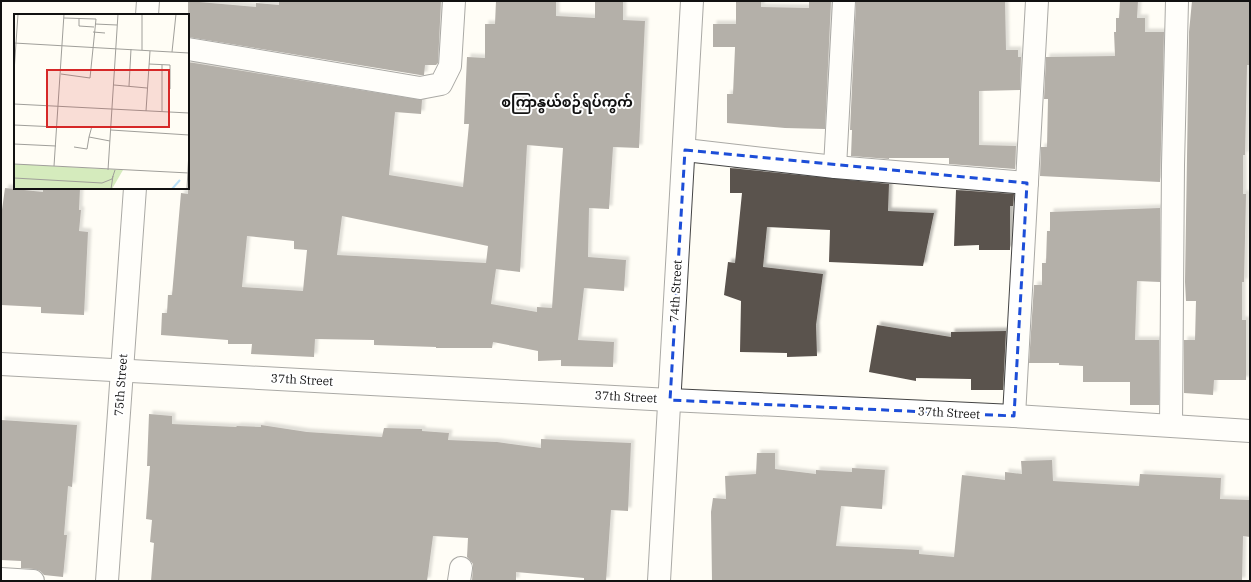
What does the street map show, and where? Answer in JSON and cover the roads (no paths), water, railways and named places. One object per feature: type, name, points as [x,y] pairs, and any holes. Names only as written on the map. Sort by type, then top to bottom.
[{"type":"street","points":[[147,14],[148,1]]},
{"type":"street","points":[[189,49],[420,88],[441,84],[450,66],[454,1]]},
{"type":"street","name":"74th Street","points":[[659,581],[685,150],[692,1]]},
{"type":"street","points":[[835,167],[844,1]]},
{"type":"street","points":[[1014,416],[1037,1]]},
{"type":"street","points":[[1171,425],[1173,165],[1177,1]]},
{"type":"street","points":[[685,150],[835,167],[1027,183]]},
{"type":"street","name":"75th Street","points":[[107,581],[135,189]]},
{"type":"street","name":"37th Street","points":[[1,364],[670,400],[1014,416],[1250,430]]},
{"type":"street","points":[[1,579],[33,581]]},
{"type":"district","name":"စကြာနွယ်စဉ်ရပ်ကွက်","points":[[567,102]]}]
